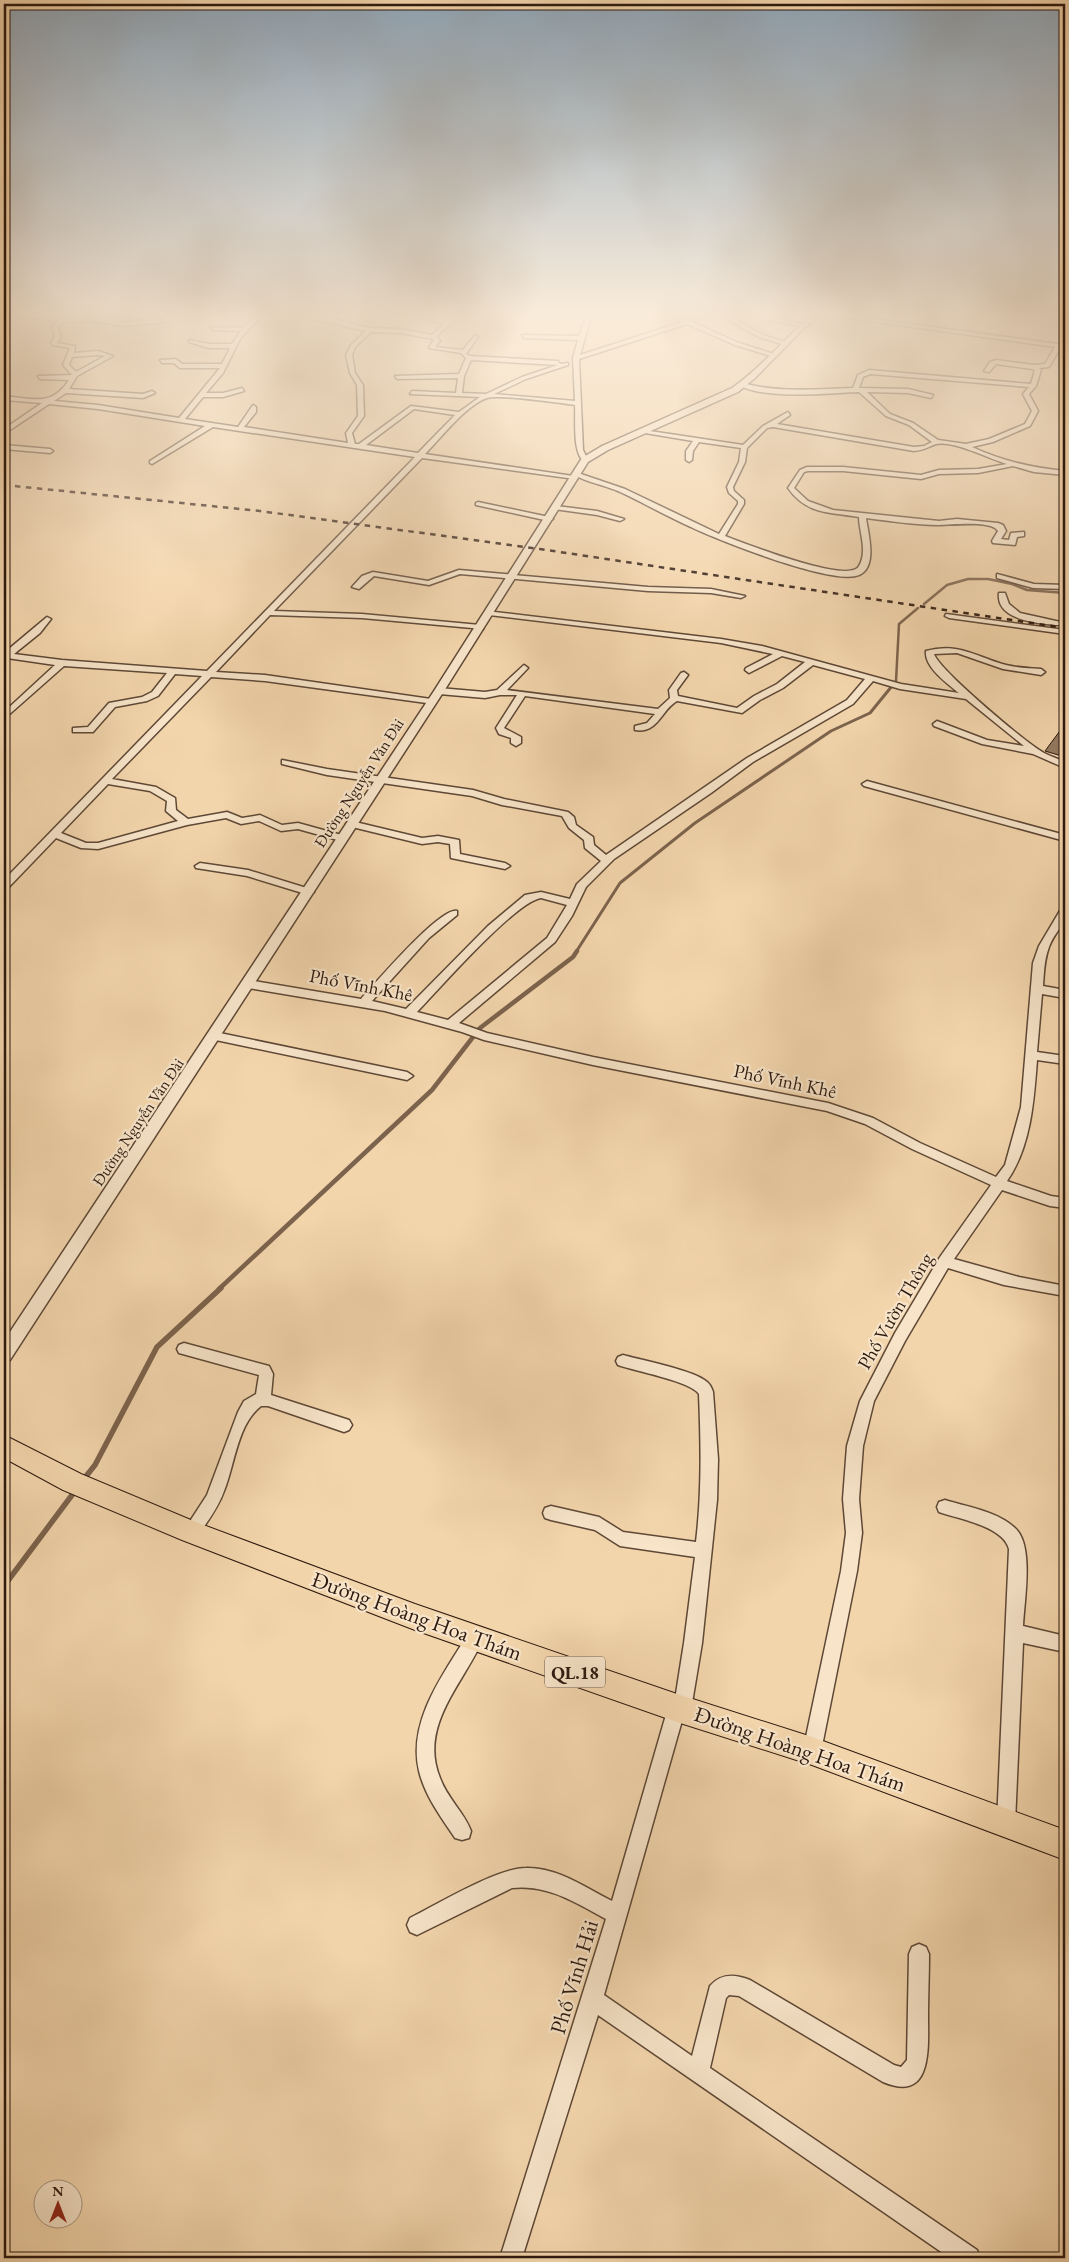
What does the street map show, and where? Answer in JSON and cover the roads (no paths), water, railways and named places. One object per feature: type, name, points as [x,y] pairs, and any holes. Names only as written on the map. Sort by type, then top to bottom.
[{"type":"main road","name":"Đường Hoàng Hoa Thám","points":[[4,1446],[80,1486],[191,1532],[415,1617],[679,1708],[812,1751],[1065,1844]]},
{"type":"street","points":[[4,432],[23,420]]},
{"type":"street","points":[[181,420],[239,430],[575,476],[612,485],[698,528],[721,537],[792,562],[850,575],[860,571],[867,554],[862,518],[864,516]]},
{"type":"street","points":[[239,430],[247,420]]},
{"type":"street","points":[[352,445],[349,432],[358,420]]},
{"type":"street","points":[[360,446],[396,420]]},
{"type":"street","points":[[4,886],[454,420]]},
{"type":"street","points":[[579,420],[580,450],[586,460]]},
{"type":"street","name":"Đường Nguyễn Văn Đài","points":[[4,1355],[64,1261],[309,892],[341,838],[439,692],[586,460],[605,448],[670,420]]},
{"type":"street","points":[[721,537],[741,504],[741,500],[731,492],[730,487],[742,462],[744,447],[779,420]]},
{"type":"street","points":[[900,420],[911,424],[936,442],[966,446],[991,441],[1028,425],[1031,420]]},
{"type":"street","points":[[152,462],[184,440],[211,426]]},
{"type":"street","points":[[769,426],[914,449],[925,448],[936,442]]},
{"type":"street","points":[[645,431],[744,447]]},
{"type":"street","points":[[689,460],[690,450],[698,440]]},
{"type":"street","points":[[966,446],[989,458],[1042,471],[1065,473]]},
{"type":"street","points":[[4,447],[50,451]]},
{"type":"street","points":[[1018,465],[969,472],[939,472],[921,477],[813,468],[802,471],[791,488],[797,498],[808,506],[826,511],[942,524],[957,521],[995,525],[1002,530],[996,541],[1008,543],[1012,543],[1014,535],[1021,534]]},
{"type":"street","points":[[478,504],[549,519]]},
{"type":"street","points":[[556,508],[603,514],[620,519]]},
{"type":"street","points":[[356,587],[365,578],[373,574],[429,583],[458,572],[648,589],[712,591],[741,596]]},
{"type":"street","points":[[1000,576],[1033,586],[1065,587]]},
{"type":"street","points":[[1002,595],[1004,605],[1013,615],[1065,624]]},
{"type":"street","points":[[268,613],[352,615],[480,628]]},
{"type":"street","points":[[489,613],[721,641],[781,653],[900,686],[970,697]]},
{"type":"street","points":[[949,616],[1065,632]]},
{"type":"street","points":[[5,656],[37,631],[47,619]]},
{"type":"street","points":[[1034,751],[944,675],[930,658],[929,653],[944,650],[959,651],[974,654],[1003,667],[1040,672]]},
{"type":"street","points":[[749,670],[781,653]]},
{"type":"street","points":[[5,656],[62,663],[265,678],[431,702]]},
{"type":"street","points":[[674,698],[739,711],[757,698],[780,686],[812,662]]},
{"type":"street","points":[[4,716],[62,663]]},
{"type":"street","points":[[500,692],[524,668]]},
{"type":"street","points":[[76,730],[90,730],[112,705],[144,699],[156,694],[174,670]]},
{"type":"street","points":[[674,698],[673,690],[684,675]]},
{"type":"street","points":[[449,1025],[551,940],[564,920],[580,886],[606,860],[635,838],[708,791],[750,760],[850,702],[871,678]]},
{"type":"street","points":[[439,692],[485,695],[500,692],[523,693],[659,712]]},
{"type":"street","points":[[516,743],[516,737],[502,732],[500,728],[523,693]]},
{"type":"street","points":[[638,728],[652,726],[659,712],[674,698]]},
{"type":"street","points":[[937,724],[985,742],[1034,751],[1065,765]]},
{"type":"street","points":[[285,762],[327,772],[473,793],[502,802],[565,814],[569,817],[572,826],[589,839],[589,846],[606,860]]},
{"type":"street","points":[[105,781],[159,791],[172,800],[172,811],[186,822]]},
{"type":"street","points":[[867,784],[1065,838]]},
{"type":"street","points":[[54,834],[85,846],[98,846],[186,822],[231,816],[241,821],[257,818],[281,828],[298,826],[341,838]]},
{"type":"street","points":[[351,824],[422,841],[449,840],[455,842],[455,856],[505,866]]},
{"type":"street","points":[[200,866],[248,873],[309,892]]},
{"type":"street","points":[[409,1013],[492,928],[529,898],[541,895],[572,904]]},
{"type":"street","points":[[364,1003],[425,936],[453,913]]},
{"type":"street","name":"Phố Vườn Thông","points":[[812,1751],[850,1571],[854,1533],[851,1499],[855,1446],[867,1402],[900,1337],[945,1261],[1011,1166],[1027,1107],[1039,963],[1044,946],[1063,920]]},
{"type":"street","name":"Phố Vĩnh Khê","points":[[248,984],[364,1003],[409,1013],[484,1036],[593,1061],[828,1107],[869,1121],[916,1146],[1000,1184],[1050,1201],[1065,1203]]},
{"type":"street","points":[[1037,989],[1065,994]]},
{"type":"street","points":[[215,1036],[407,1076]]},
{"type":"street","points":[[1031,1055],[1065,1060]]},
{"type":"street","points":[[945,1261],[991,1277],[1038,1288],[1065,1291]]},
{"type":"street","points":[[184,1349],[264,1370],[266,1374],[263,1400]]},
{"type":"street","name":"Phố Vĩnh Hải","points":[[510,2258],[549,2142],[618,1915],[679,1708],[693,1642],[709,1500],[710,1459],[706,1392],[701,1385],[688,1379],[623,1360]]},
{"type":"street","points":[[191,1532],[214,1498],[230,1446],[247,1409],[258,1400],[344,1425]]},
{"type":"street","points":[[945,1507],[1010,1533],[1016,1543],[1018,1555],[1016,1633],[1006,1823]]},
{"type":"street","points":[[551,1513],[599,1524],[620,1539],[702,1550]]},
{"type":"street","points":[[1016,1633],[1065,1644]]},
{"type":"street","points":[[462,1831],[435,1791],[425,1756],[427,1730],[435,1709],[476,1638]]},
{"type":"street","points":[[417,1925],[511,1879],[528,1877],[560,1884],[618,1915]]},
{"type":"street","points":[[699,2072],[717,1993],[722,1986],[732,1984],[743,1987],[890,2075],[903,2078],[910,2073],[917,2063],[919,1954]]},
{"type":"street","points":[[592,1999],[970,2258]]},
{"type":"waterway","points":[[924,604],[947,585],[968,579],[988,579],[1012,584],[1027,590],[1065,593]]},
{"type":"waterway","points":[[891,687],[896,681],[899,624],[918,608]]},
{"type":"waterway","points":[[576,952],[620,883],[695,823],[831,731],[870,713],[892,686]]},
{"type":"waterway","points":[[219,1289],[432,1090],[480,1028],[573,957],[577,951]]},
{"type":"waterway","points":[[83,1480],[95,1465],[157,1347],[221,1288]]},
{"type":"waterway","points":[[4,1586],[75,1491]]},
{"type":"railway","points":[[4,485],[260,511],[540,549],[1065,628]]}]
